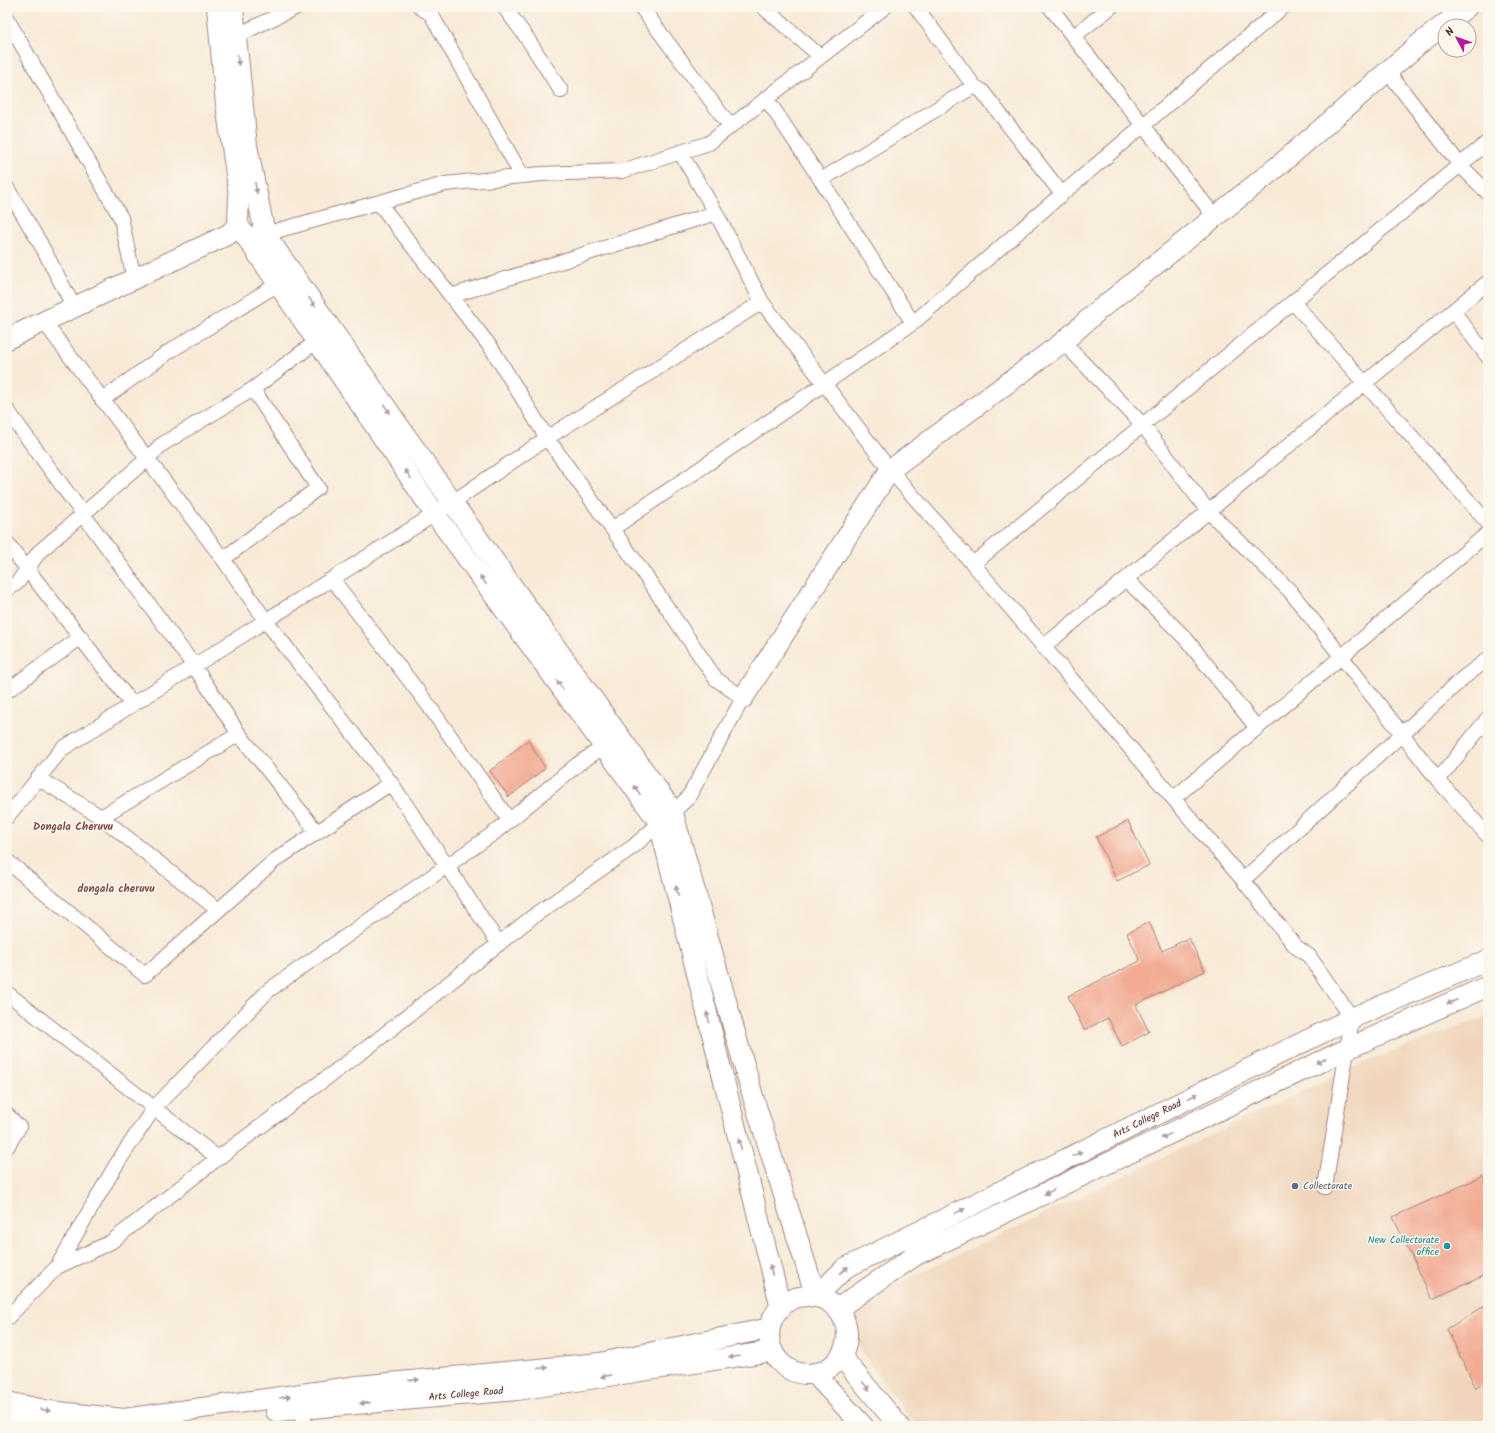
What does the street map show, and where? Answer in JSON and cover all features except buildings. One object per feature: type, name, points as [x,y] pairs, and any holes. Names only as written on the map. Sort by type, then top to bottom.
[{"type":"main road","points":[[217,7],[228,39],[247,146],[265,234],[452,502],[666,816],[816,1297]]},
{"type":"main road","points":[[233,7],[228,39],[226,104],[239,195],[238,224],[435,514],[605,746],[666,816],[781,1308]]},
{"type":"main road","points":[[743,698],[890,470],[1062,342],[1099,310],[1283,162],[1419,44],[1467,7]]},
{"type":"main road","points":[[7,339],[229,234],[238,224]]},
{"type":"main road","name":"Arts College Road","points":[[816,1297],[846,1268],[1352,1018],[1488,960]]},
{"type":"main road","points":[[838,1309],[916,1255],[1347,1049],[1488,986]]},
{"type":"main road","points":[[816,1297],[828,1301],[838,1309],[844,1320],[847,1332],[846,1345],[841,1356],[834,1364],[825,1370],[814,1373],[802,1373],[790,1369],[779,1361],[772,1351],[769,1340],[770,1328],[774,1317],[781,1308],[797,1298],[816,1297]]},
{"type":"main road","points":[[7,1402],[50,1411],[124,1419],[358,1386],[600,1363],[770,1328]]},
{"type":"main road","name":"Arts College Road","points":[[158,1426],[297,1408],[517,1390],[772,1351]]},
{"type":"main road","points":[[841,1356],[899,1426]]},
{"type":"main road","points":[[814,1373],[863,1426]]},
{"type":"main road","points":[[7,1417],[42,1425]]},
{"type":"street","points":[[228,39],[297,7]]},
{"type":"street","points":[[420,7],[431,14],[522,176]]},
{"type":"street","points":[[504,7],[561,91]]},
{"type":"street","points":[[640,7],[730,126]]},
{"type":"street","points":[[763,7],[820,56]]},
{"type":"street","points":[[238,224],[265,234],[446,184],[522,176],[622,171],[709,143],[885,7]]},
{"type":"street","points":[[916,7],[974,86],[982,91],[1062,194]]},
{"type":"street","points":[[1050,7],[1144,124],[1215,217]]},
{"type":"street","points":[[1074,36],[1111,7]]},
{"type":"street","points":[[612,529],[913,323],[1062,194],[1283,7]]},
{"type":"street","points":[[7,19],[121,218],[134,279]]},
{"type":"street","points":[[1388,72],[1460,165],[1488,193]]},
{"type":"street","points":[[821,180],[974,86]]},
{"type":"street","points":[[766,98],[913,323]]},
{"type":"street","points":[[973,564],[1488,142]]},
{"type":"street","points":[[680,152],[716,213],[762,302],[890,470],[973,564],[1174,798],[1243,880],[1295,946],[1309,956],[1352,1018],[1325,1187]]},
{"type":"street","points":[[7,188],[40,243],[74,307]]},
{"type":"street","points":[[57,1267],[111,1242],[218,1158],[371,1045],[531,918],[634,846],[688,798],[743,698],[716,679],[547,438],[492,349],[379,203]]},
{"type":"street","points":[[450,296],[716,213]]},
{"type":"street","points":[[1043,647],[1488,282]]},
{"type":"street","points":[[102,400],[167,353],[278,284]]},
{"type":"street","points":[[7,817],[62,749],[435,514],[547,438],[762,302]]},
{"type":"street","points":[[1292,302],[1488,523]]},
{"type":"street","points":[[1453,311],[1488,357]]},
{"type":"street","points":[[44,322],[224,559],[266,621],[392,783],[446,867],[499,944]]},
{"type":"street","points":[[7,590],[18,582],[39,552],[147,459],[161,445],[253,389],[317,341]]},
{"type":"street","points":[[1062,342],[1142,426],[1208,511],[1290,590],[1438,780],[1488,836]]},
{"type":"street","points":[[224,559],[318,488],[253,389]]},
{"type":"street","points":[[7,410],[84,513],[194,666],[239,734],[317,832]]},
{"type":"street","points":[[1174,798],[1488,533]]},
{"type":"street","points":[[7,542],[132,704]]},
{"type":"street","points":[[332,579],[429,706],[509,820]]},
{"type":"street","points":[[1126,579],[1186,640],[1257,728]]},
{"type":"street","points":[[7,691],[81,637]]},
{"type":"street","points":[[1243,880],[1463,678],[1488,659]]},
{"type":"street","points":[[1438,780],[1488,718]]},
{"type":"street","points":[[101,817],[239,734]]},
{"type":"street","points":[[7,1318],[57,1267],[116,1165],[154,1108],[269,990],[446,867],[509,820],[578,764],[605,746]]},
{"type":"street","points":[[38,778],[101,817],[218,910]]},
{"type":"street","points":[[7,860],[145,975],[274,861],[392,783]]},
{"type":"street","points":[[7,993],[218,1158]]},
{"type":"street","points":[[7,1115],[19,1127],[7,1147]]},
{"type":"street","points":[[297,1408],[307,1426]]},
{"type":"shaded area","name":"Collectorate","points":[[1488,1016],[1488,1426],[1387,1426],[1383,1419],[1369,1426],[916,1426],[862,1353],[846,1308],[1360,1064]]},
{"type":"place","name":"Collectorate","points":[[1295,1186]]},
{"type":"place","name":"New Collectorate office","points":[[1447,1246]]},
{"type":"district","name":"Dongala Cheruvu","points":[[73,827]]},
{"type":"district","name":"dongala cheruvu","points":[[116,889]]}]
